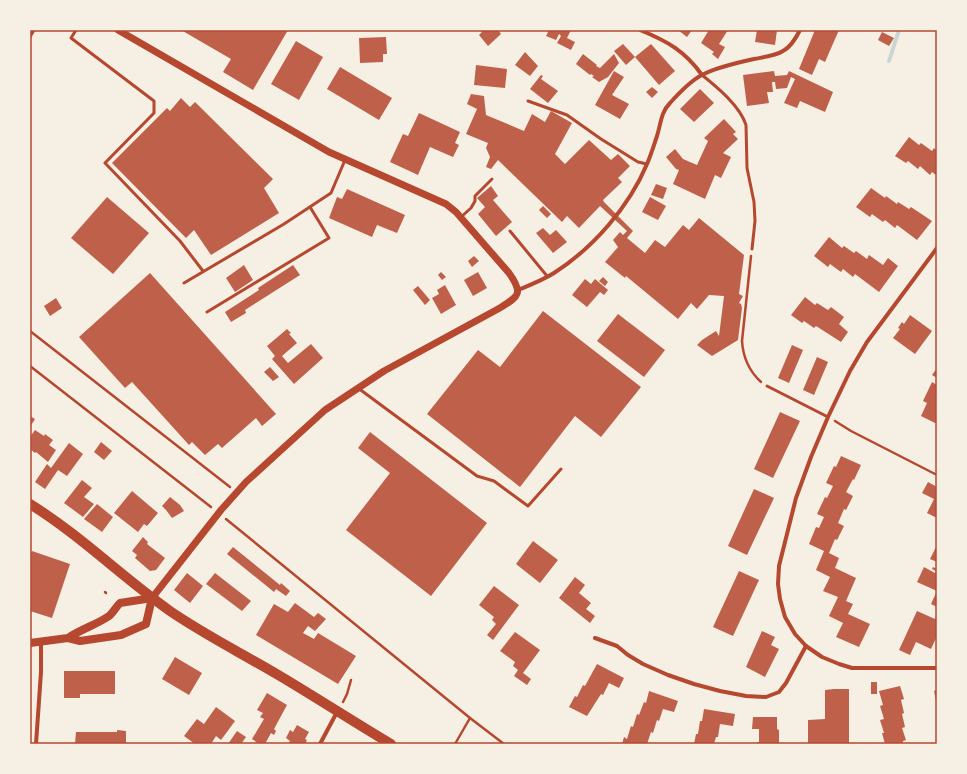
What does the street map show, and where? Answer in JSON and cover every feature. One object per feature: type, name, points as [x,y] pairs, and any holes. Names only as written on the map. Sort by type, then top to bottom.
[{"type":"main road","points":[[30,504],[50,516],[152,598],[194,627],[279,675],[392,744]]},
{"type":"main road","points":[[30,643],[68,638],[80,641],[121,635],[146,624],[152,598]]},
{"type":"main road","points":[[68,638],[77,631],[89,627],[109,616],[120,603],[152,598]]},
{"type":"street","points":[[118,30],[314,144],[345,160],[446,204],[461,217],[509,273],[516,282],[518,290],[513,300],[384,371],[325,410],[237,492],[221,510],[152,598]]},
{"type":"street","points":[[640,30],[675,47],[690,60],[702,75]]},
{"type":"street","points":[[518,290],[547,276],[571,260],[612,220],[630,196],[647,164],[658,134],[663,112],[670,102],[702,75],[741,62],[784,51],[791,46],[800,30]]},
{"type":"street","points":[[937,248],[867,342],[850,370],[811,457],[796,498],[779,566],[778,584],[785,617],[795,634],[806,646],[822,657],[852,668],[937,668]]},
{"type":"street","points":[[595,638],[617,646],[643,664],[694,684],[746,696],[766,697],[779,692],[786,683],[806,646]]},
{"type":"street","points":[[36,744],[41,672],[41,642]]},
{"type":"street","points":[[320,744],[338,712]]},
{"type":"lane","points":[[30,37],[34,30]]},
{"type":"lane","points":[[76,30],[71,38],[154,101],[154,112],[105,163],[180,241],[203,271]]},
{"type":"lane","points":[[702,75],[713,83],[737,108],[744,118],[746,125],[747,168],[754,202],[755,220],[752,249]]},
{"type":"lane","points":[[528,100],[567,115],[638,162],[647,164]]},
{"type":"lane","points":[[184,283],[331,194],[345,160]]},
{"type":"lane","points":[[461,217],[471,208],[475,201],[474,196],[492,178]]},
{"type":"lane","points":[[207,312],[329,238],[310,207]]},
{"type":"lane","points":[[510,231],[547,276]]},
{"type":"lane","points":[[767,386],[828,417]]},
{"type":"lane","points":[[358,388],[477,476],[494,481],[528,506],[561,469]]},
{"type":"path","points":[[752,249],[742,341],[743,353],[754,374],[767,386]]},
{"type":"path","points":[[30,331],[237,492]]},
{"type":"path","points":[[30,366],[205,503]]},
{"type":"path","points":[[828,417],[851,431],[937,475]]},
{"type":"path","points":[[225,519],[504,744]]},
{"type":"path","points":[[338,712],[347,694],[351,680]]},
{"type":"path","points":[[455,744],[470,718]]},
{"type":"building","points":[[181,30],[288,30],[253,90],[223,72],[231,59]]},
{"type":"building","points":[[480,30],[498,30],[501,34],[488,46],[479,35],[482,32]]},
{"type":"building","points":[[549,30],[571,30],[567,38],[575,42],[571,50],[557,43],[561,36],[559,34],[556,40],[546,36]]},
{"type":"building","points":[[678,30],[692,30],[687,37]]},
{"type":"building","points":[[709,30],[728,30],[719,44],[725,47],[718,59],[712,54],[714,52],[701,43]]},
{"type":"building","points":[[757,30],[777,30],[775,45],[755,42]]},
{"type":"building","points":[[815,30],[839,30],[825,62],[819,59],[812,75],[799,69]]},
{"type":"building","points":[[882,32],[894,38],[889,46],[878,40]]},
{"type":"building","points":[[386,37],[387,54],[383,54],[383,62],[360,63],[359,38]]},
{"type":"building","points":[[296,41],[323,57],[299,100],[271,84]]},
{"type":"building","points":[[623,44],[635,57],[626,65],[614,51]]},
{"type":"building","points":[[651,44],[675,71],[659,85],[635,57]]},
{"type":"building","points":[[525,52],[538,66],[530,76],[515,65]]},
{"type":"building","points":[[583,54],[600,68],[614,54],[619,63],[608,77],[599,82],[592,77],[594,76],[591,74],[590,75],[576,64]]},
{"type":"building","points":[[476,65],[507,69],[505,88],[474,85]]},
{"type":"building","points":[[340,67],[392,98],[379,120],[327,89]]},
{"type":"building","points":[[614,71],[624,77],[612,95],[629,104],[620,119],[595,105]]},
{"type":"building","points":[[774,71],[775,76],[787,75],[789,71],[833,92],[825,112],[800,101],[797,108],[784,103],[795,79],[791,77],[787,88],[776,89],[775,82],[772,82],[773,92],[767,92],[769,103],[747,106],[743,75]]},
{"type":"building","points":[[541,75],[543,76],[541,79],[558,91],[548,103],[530,89]]},
{"type":"building","points":[[652,87],[658,92],[652,98],[646,92]]},
{"type":"building","points":[[700,89],[714,103],[694,122],[680,109]]},
{"type":"building","points":[[471,94],[484,96],[486,115],[524,131],[532,114],[545,122],[551,111],[572,123],[555,154],[565,164],[589,140],[611,160],[618,154],[630,166],[618,178],[622,182],[603,200],[633,231],[627,238],[645,253],[655,240],[665,247],[683,225],[689,230],[699,218],[744,255],[739,294],[743,296],[739,303],[741,304],[742,308],[738,340],[712,356],[697,345],[716,331],[719,336],[724,296],[709,295],[697,309],[691,303],[678,319],[626,276],[625,278],[605,262],[618,247],[613,240],[620,232],[623,235],[627,231],[600,206],[579,228],[567,216],[562,222],[498,160],[491,169],[486,167],[490,157],[486,148],[488,143],[466,134],[477,109],[467,104]]},
{"type":"building","points":[[181,98],[190,107],[195,102],[273,179],[264,188],[279,213],[211,255],[194,230],[186,238],[112,163],[167,108],[170,111]]},
{"type":"building","points":[[419,113],[460,132],[455,143],[459,145],[453,157],[430,147],[418,175],[390,162],[403,134],[408,136]]},
{"type":"building","points":[[724,119],[736,132],[733,134],[738,139],[723,153],[731,157],[721,178],[715,175],[705,199],[673,184],[679,170],[676,169],[666,157],[675,149],[683,159],[697,165],[708,141],[704,138]]},
{"type":"building","points":[[909,137],[919,145],[921,143],[932,151],[934,148],[937,151],[937,176],[932,172],[930,175],[920,166],[918,169],[908,161],[906,163],[895,156]]},
{"type":"building","points":[[656,184],[667,188],[663,199],[651,195]]},
{"type":"building","points":[[491,186],[498,196],[493,200],[512,222],[496,236],[478,214],[485,207],[477,198]]},
{"type":"building","points":[[871,188],[897,204],[898,202],[909,209],[911,207],[932,221],[917,240],[897,225],[895,228],[885,220],[883,222],[872,214],[870,217],[856,207]]},
{"type":"building","points":[[347,189],[405,215],[397,233],[377,225],[372,237],[329,218],[337,197],[342,199]]},
{"type":"building","points":[[107,197],[149,233],[113,274],[71,238]]},
{"type":"building","points":[[650,197],[666,206],[658,220],[642,212]]},
{"type":"building","points":[[543,206],[551,214],[547,218],[539,210]]},
{"type":"building","points":[[543,228],[550,235],[556,230],[567,242],[553,253],[536,233]]},
{"type":"building","points":[[829,237],[842,248],[844,246],[854,253],[856,251],[867,259],[869,255],[883,265],[888,258],[898,266],[879,292],[855,274],[853,277],[843,269],[841,272],[830,264],[828,267],[814,256]]},
{"type":"building","points":[[474,256],[479,261],[472,267],[468,261]]},
{"type":"building","points":[[244,265],[253,280],[235,292],[226,278]]},
{"type":"building","points":[[293,265],[300,275],[245,310],[246,313],[231,322],[225,312],[259,290],[258,288]]},
{"type":"building","points":[[441,272],[446,277],[442,280],[438,275]]},
{"type":"building","points":[[478,272],[487,288],[473,296],[464,280]]},
{"type":"building","points":[[150,273],[276,414],[262,426],[256,418],[222,448],[218,444],[205,455],[192,442],[189,445],[132,382],[125,388],[79,337]]},
{"type":"building","points":[[603,277],[608,282],[605,286],[599,281]]},
{"type":"building","points":[[585,279],[591,284],[595,279],[608,290],[604,295],[600,292],[587,307],[572,295]]},
{"type":"building","points":[[445,285],[456,305],[441,314],[432,298],[439,294],[437,290]]},
{"type":"building","points":[[418,286],[430,300],[425,305],[413,290]]},
{"type":"building","points":[[805,297],[815,305],[817,303],[828,310],[831,307],[844,317],[839,324],[848,332],[841,342],[816,326],[814,328],[804,321],[802,323],[791,315]]},
{"type":"building","points":[[56,298],[62,308],[50,316],[44,306]]},
{"type":"building","points":[[543,311],[641,387],[601,437],[575,416],[520,487],[427,414],[478,350],[500,367]]},
{"type":"building","points":[[618,314],[665,350],[644,377],[597,341]]},
{"type":"building","points":[[910,315],[932,331],[915,354],[893,338],[900,329],[898,328],[902,322],[904,324]]},
{"type":"building","points":[[287,329],[291,333],[289,334],[297,343],[282,356],[288,363],[311,344],[323,358],[294,384],[272,359],[275,356],[267,346]]},
{"type":"building","points":[[792,345],[803,350],[789,383],[778,378]]},
{"type":"building","points":[[817,357],[828,362],[814,395],[803,390]]},
{"type":"building","points":[[270,367],[279,377],[273,381],[264,372]]},
{"type":"building","points":[[937,368],[937,378],[932,375]]},
{"type":"building","points":[[932,382],[937,385],[937,424],[921,416],[927,403],[923,401]]},
{"type":"building","points":[[780,412],[800,421],[773,478],[754,469]]},
{"type":"building","points":[[30,416],[35,419],[30,427]]},
{"type":"building","points":[[35,430],[44,436],[45,434],[53,440],[49,445],[56,450],[48,462],[30,449],[30,437]]},
{"type":"building","points":[[370,432],[487,523],[431,596],[346,530],[390,473],[358,448]]},
{"type":"building","points":[[101,442],[112,451],[104,460],[94,452]]},
{"type":"building","points":[[69,443],[83,454],[67,476],[58,470],[45,489],[35,482],[47,464],[51,468]]},
{"type":"building","points":[[841,456],[861,465],[846,492],[853,496],[846,510],[844,509],[838,523],[844,526],[837,540],[835,539],[829,553],[839,558],[835,568],[856,578],[846,601],[853,604],[848,614],[870,624],[859,647],[836,637],[843,623],[829,616],[838,597],[823,591],[830,577],[816,570],[824,551],[809,544],[816,527],[819,528],[824,517],[817,514],[825,497],[827,498],[833,486],[826,483],[834,466],[836,467]]},
{"type":"building","points":[[82,480],[92,488],[84,497],[94,504],[83,517],[64,503]]},
{"type":"building","points":[[928,482],[937,487],[937,518],[927,513],[934,499],[922,493]]},
{"type":"building","points":[[754,489],[774,498],[747,555],[728,546]]},
{"type":"building","points":[[132,491],[158,513],[147,526],[144,524],[138,532],[114,513]]},
{"type":"building","points":[[170,497],[180,505],[184,511],[172,518],[162,506]]},
{"type":"building","points":[[97,504],[113,517],[102,532],[84,519]]},
{"type":"building","points":[[143,537],[148,542],[147,544],[165,558],[156,570],[150,571],[135,558],[137,555],[132,551]]},
{"type":"building","points":[[533,541],[558,560],[540,583],[516,564]]},
{"type":"building","points":[[937,545],[937,562],[930,559]]},
{"type":"building","points":[[233,547],[280,585],[281,583],[290,591],[286,596],[276,589],[274,592],[227,554]]},
{"type":"building","points":[[32,551],[70,564],[52,618],[30,611],[30,556]]},
{"type":"building","points":[[924,567],[935,573],[936,571],[932,569],[933,567],[937,569],[937,591],[917,582]]},
{"type":"building","points":[[739,571],[759,580],[733,636],[713,627]]},
{"type":"building","points":[[187,573],[203,586],[190,603],[174,590]]},
{"type":"building","points":[[215,573],[251,601],[242,611],[206,584]]},
{"type":"building","points":[[575,577],[585,585],[579,593],[591,603],[586,609],[595,616],[590,623],[559,598]]},
{"type":"building","points":[[494,586],[519,605],[493,640],[487,635],[496,624],[492,620],[494,617],[479,605]]},
{"type":"building","points":[[937,591],[937,607],[931,604]]},
{"type":"building","points":[[295,603],[314,617],[318,613],[326,619],[315,631],[308,626],[303,633],[314,639],[318,633],[356,656],[338,684],[256,635],[274,604],[288,612]]},
{"type":"building","points":[[917,611],[935,619],[937,614],[937,636],[931,649],[916,642],[910,655],[899,650]]},
{"type":"building","points":[[762,631],[775,637],[771,645],[779,649],[765,677],[746,667]]},
{"type":"building","points":[[515,632],[540,650],[523,673],[531,679],[527,685],[514,676],[518,670],[513,666],[515,662],[500,651]]},
{"type":"building","points":[[175,657],[202,673],[189,695],[162,679]]},
{"type":"building","points":[[597,664],[624,678],[619,688],[609,683],[603,695],[601,694],[587,716],[569,707],[575,696],[577,697],[583,685],[585,686]]},
{"type":"building","points":[[64,671],[115,671],[115,694],[80,694],[80,698],[64,698]]},
{"type":"building","points":[[871,682],[877,682],[877,694],[871,694]]},
{"type":"building","points":[[900,686],[904,699],[901,700],[905,727],[902,728],[906,740],[903,741],[903,744],[885,744],[882,733],[884,733],[880,720],[884,719],[880,706],[883,705],[879,691]]},
{"type":"building","points":[[849,689],[849,744],[808,744],[808,720],[825,719],[825,690]]},
{"type":"building","points":[[937,690],[937,701],[936,701],[934,691]]},
{"type":"building","points":[[649,691],[678,701],[674,712],[663,709],[659,721],[657,720],[653,733],[651,732],[647,744],[622,744],[624,737],[627,739],[631,726],[633,727],[637,714],[639,715],[644,702],[646,703]]},
{"type":"building","points":[[267,693],[287,705],[274,729],[276,731],[274,735],[271,733],[265,744],[259,744],[252,739],[264,719],[260,717],[263,713],[257,710]]},
{"type":"building","points":[[216,707],[235,721],[221,740],[216,736],[211,744],[195,744],[184,736],[197,719],[204,724]]},
{"type":"building","points":[[704,709],[735,714],[733,726],[720,724],[718,737],[716,737],[714,744],[694,744],[696,734],[698,734],[700,721],[702,721]]},
{"type":"building","points":[[753,717],[777,717],[779,743],[757,744],[757,742],[759,742],[759,729],[752,729]]},
{"type":"building","points":[[297,725],[309,732],[305,739],[307,740],[305,744],[288,744],[290,741],[286,738],[290,730],[293,732]]},
{"type":"building","points":[[117,730],[126,731],[126,744],[75,744],[76,732],[117,732]]},
{"type":"building","points":[[237,731],[246,737],[241,744],[228,744]]},
{"type":"waterway","points":[[889,61],[899,30]]}]
